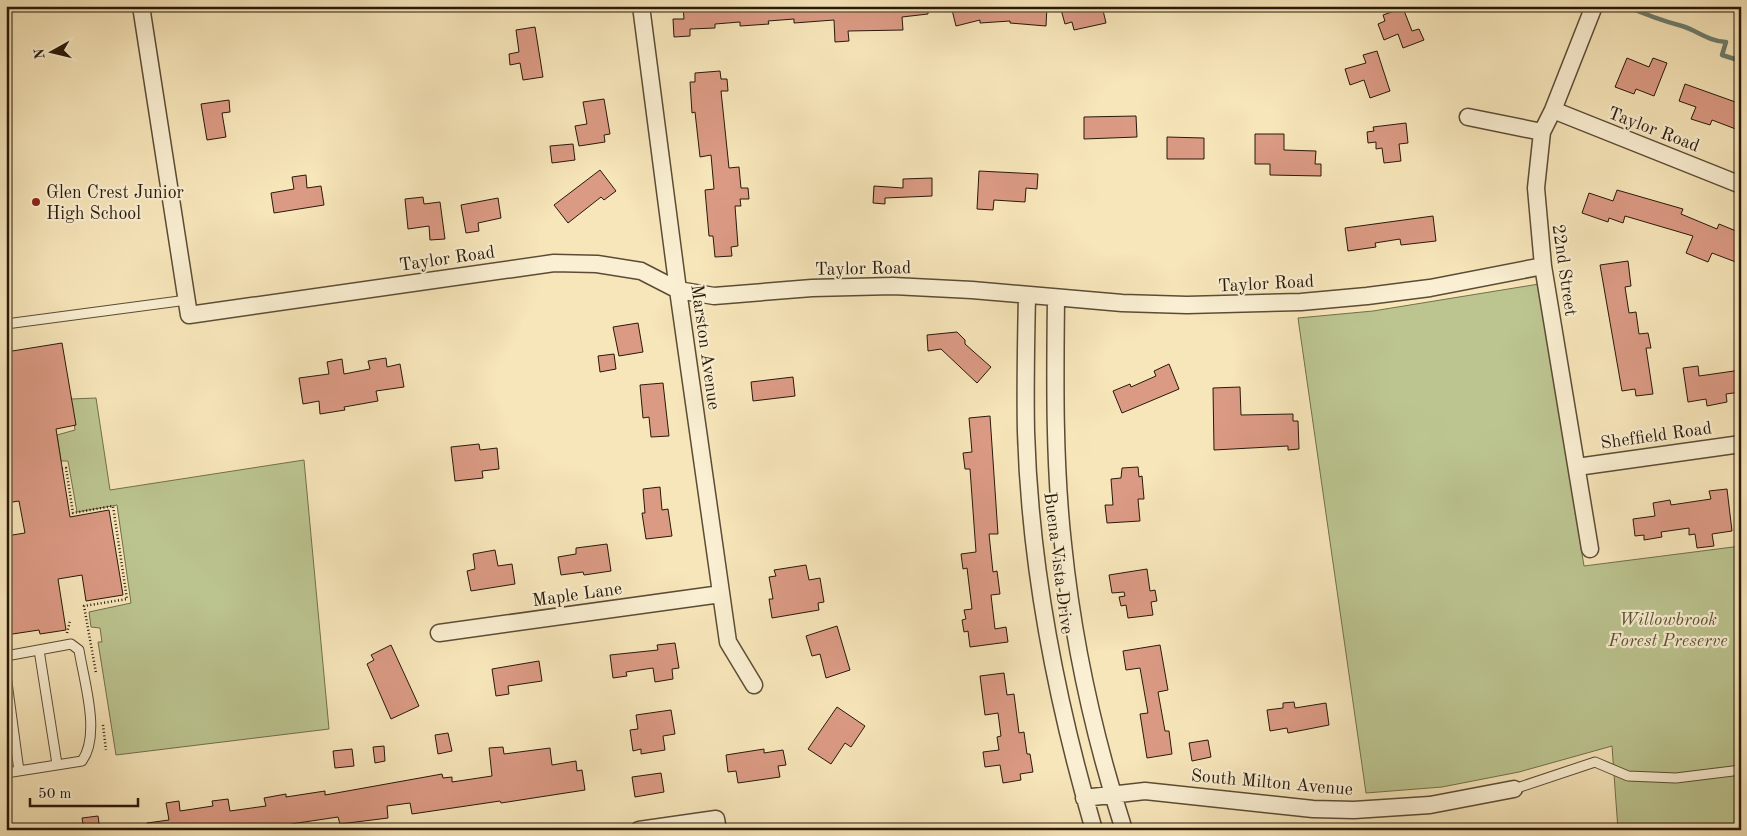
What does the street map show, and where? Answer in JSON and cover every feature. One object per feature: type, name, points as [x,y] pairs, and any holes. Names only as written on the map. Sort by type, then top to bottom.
[{"type":"street","points":[[141,6],[188,307]]},
{"type":"street","name":"Marston Avenue","points":[[642,6],[678,290],[728,642],[754,685]]},
{"type":"street","name":"22nd Street","points":[[1590,548],[1543,266],[1536,188],[1542,132],[1554,110],[1594,6]]},
{"type":"street","name":"Taylor Road","points":[[1554,110],[1741,185]]},
{"type":"street","points":[[1468,117],[1542,132]]},
{"type":"street","name":"Taylor Road","points":[[188,307],[554,263],[597,264],[640,271],[678,290],[714,296],[812,288],[893,286],[1122,303],[1187,305],[1301,302],[1430,288],[1543,266]]},
{"type":"street","name":"Buena Vista Drive","points":[[1028,296],[1026,432],[1034,542],[1062,712],[1094,830]]},
{"type":"street","name":"Buena Vista Drive","points":[[1056,298],[1056,394],[1063,544],[1076,646],[1092,720],[1124,830]]},
{"type":"street","name":"Sheffield Road","points":[[1577,467],[1741,444]]},
{"type":"street","name":"Maple Lane","points":[[439,633],[721,594]]},
{"type":"street","name":"South Milton Avenue","points":[[1084,798],[1145,791],[1313,809],[1354,810],[1430,805],[1514,789]]},
{"type":"street","points":[[639,830],[717,824]]},
{"type":"lane","points":[[6,324],[188,307]]},
{"type":"lane","points":[[6,656],[72,644],[78,650],[92,734],[88,751],[82,760],[6,773]]},
{"type":"lane","points":[[39,650],[57,764]]},
{"type":"lane","points":[[6,675],[19,770]]},
{"type":"lane","points":[[1514,789],[1595,762],[1628,776],[1676,778],[1741,770]]},
{"type":"path","points":[[62,469],[66,468],[73,513],[113,506],[127,599],[84,606],[98,681]]},
{"type":"path","points":[[103,720],[106,750]]},
{"type":"green space","name":"Willowbrook Forest Preserve","points":[[1539,284],[1584,566],[1741,546],[1741,830],[1618,830],[1612,746],[1519,772],[1442,787],[1366,793],[1298,318],[1373,311]]},
{"type":"green space","points":[[96,398],[110,490],[304,460],[329,729],[116,755],[98,642],[102,642],[100,628],[91,627],[89,612],[131,603],[117,505],[77,512],[68,461],[61,461],[57,435],[75,430],[71,399]]},
{"type":"building","points":[[683,6],[822,6],[822,9],[928,6],[928,14],[902,17],[903,30],[848,31],[849,41],[835,42],[834,20],[794,23],[794,19],[768,21],[769,24],[740,26],[740,22],[715,24],[715,28],[690,29],[690,36],[674,37],[673,19],[684,19]]},
{"type":"building","points":[[951,6],[976,6],[976,9],[1047,6],[1046,26],[1010,23],[1010,21],[980,23],[980,20],[956,26]]},
{"type":"building","points":[[1060,6],[1102,6],[1106,23],[1074,30],[1072,22],[1065,24]]},
{"type":"building","points":[[1403,8],[1412,31],[1419,29],[1424,40],[1403,48],[1398,34],[1384,40],[1378,24],[1385,21],[1383,15]]},
{"type":"building","points":[[535,27],[543,77],[523,80],[520,63],[510,65],[509,54],[519,52],[516,30]]},
{"type":"building","points":[[1377,51],[1390,91],[1370,98],[1364,80],[1350,85],[1345,69],[1366,63],[1363,55]]},
{"type":"building","points":[[1627,58],[1649,67],[1653,58],[1667,63],[1654,96],[1636,89],[1634,94],[1615,87]]},
{"type":"building","points":[[720,71],[721,79],[727,79],[728,91],[721,91],[729,168],[739,167],[741,188],[748,188],[749,199],[740,199],[741,206],[735,206],[738,246],[731,247],[732,256],[715,257],[713,236],[709,236],[705,190],[714,189],[711,155],[700,157],[695,112],[692,113],[690,82],[695,82],[695,73]]},
{"type":"building","points":[[1685,84],[1741,104],[1741,131],[1712,120],[1710,125],[1691,119],[1696,107],[1679,101]]},
{"type":"building","points":[[604,99],[610,134],[604,135],[605,142],[579,146],[575,126],[587,124],[583,102]]},
{"type":"building","points":[[229,100],[230,112],[222,113],[226,137],[207,140],[201,104]]},
{"type":"building","points":[[1136,116],[1137,137],[1084,139],[1084,117]]},
{"type":"building","points":[[1406,123],[1408,143],[1399,144],[1401,161],[1384,163],[1382,148],[1376,149],[1376,142],[1368,143],[1367,132],[1374,131],[1373,127]]},
{"type":"building","points":[[1255,134],[1284,134],[1284,150],[1316,151],[1315,164],[1321,164],[1321,176],[1270,175],[1270,164],[1255,164]]},
{"type":"building","points":[[1167,137],[1204,138],[1204,159],[1167,159]]},
{"type":"building","points":[[573,144],[575,160],[552,163],[550,146]]},
{"type":"building","points":[[600,170],[616,191],[604,200],[601,197],[568,223],[554,205]]},
{"type":"building","points":[[979,171],[1038,174],[1037,189],[1026,188],[1025,202],[994,200],[993,210],[977,209]]},
{"type":"building","points":[[306,175],[307,188],[321,186],[324,205],[274,213],[271,193],[294,189],[292,177]]},
{"type":"building","points":[[932,178],[932,196],[885,198],[885,204],[873,203],[874,186],[903,188],[903,179]]},
{"type":"building","points":[[1617,190],[1683,209],[1681,214],[1717,229],[1719,224],[1741,233],[1741,264],[1712,253],[1708,262],[1686,253],[1693,236],[1625,216],[1623,223],[1609,218],[1608,222],[1582,213],[1589,193],[1613,201]]},
{"type":"building","points":[[423,197],[424,204],[440,202],[445,239],[430,240],[429,226],[408,229],[405,199]]},
{"type":"building","points":[[498,198],[501,218],[478,223],[479,231],[466,233],[461,205]]},
{"type":"building","points":[[1433,216],[1436,241],[1401,245],[1400,239],[1375,243],[1376,247],[1348,251],[1345,228]]},
{"type":"building","points":[[1628,261],[1631,286],[1625,287],[1629,313],[1636,312],[1639,334],[1648,333],[1651,348],[1646,348],[1653,394],[1636,396],[1635,389],[1622,391],[1600,265]]},
{"type":"building","points":[[638,323],[643,352],[619,356],[613,327]]},
{"type":"building","points":[[957,332],[965,340],[965,344],[991,367],[977,383],[941,349],[928,351],[927,335]]},
{"type":"building","points":[[62,343],[76,425],[56,429],[70,517],[109,510],[123,595],[86,601],[82,575],[58,579],[66,630],[40,634],[39,630],[6,635],[6,536],[25,533],[19,501],[6,503],[6,446],[11,445],[6,419],[6,352]]},
{"type":"building","points":[[614,354],[616,369],[600,372],[598,356]]},
{"type":"building","points":[[386,358],[387,367],[400,364],[404,387],[376,391],[378,401],[344,407],[345,410],[320,414],[319,401],[303,404],[299,378],[329,374],[327,362],[342,359],[344,374],[370,369],[368,361]]},
{"type":"building","points":[[1169,364],[1179,389],[1122,413],[1113,391],[1130,384],[1131,387],[1156,376],[1154,371]]},
{"type":"building","points":[[1698,366],[1699,376],[1741,370],[1741,392],[1726,394],[1727,402],[1707,406],[1706,399],[1688,402],[1683,368]]},
{"type":"building","points":[[793,377],[795,396],[753,401],[751,382]]},
{"type":"building","points":[[663,383],[669,436],[651,437],[649,417],[643,418],[640,385]]},
{"type":"building","points":[[1240,387],[1241,415],[1293,414],[1293,421],[1298,421],[1299,449],[1288,450],[1288,446],[1214,450],[1213,388]]},
{"type":"building","points":[[990,416],[998,534],[989,534],[993,572],[997,571],[1000,594],[991,595],[995,629],[1006,627],[1008,642],[970,647],[968,631],[964,632],[962,620],[966,619],[964,610],[972,609],[967,568],[963,569],[961,554],[976,552],[970,469],[965,469],[963,453],[972,452],[969,418]]},
{"type":"building","points":[[479,444],[480,450],[497,448],[499,469],[482,471],[483,478],[455,481],[451,447]]},
{"type":"building","points":[[1138,467],[1139,477],[1142,476],[1144,499],[1138,499],[1140,521],[1107,523],[1105,505],[1113,505],[1111,479],[1121,478],[1122,468]]},
{"type":"building","points":[[660,487],[662,510],[668,509],[672,536],[646,539],[642,513],[645,513],[643,489]]},
{"type":"building","points":[[1727,489],[1732,531],[1712,534],[1714,546],[1697,548],[1695,534],[1689,535],[1689,528],[1661,532],[1662,537],[1644,540],[1644,535],[1635,536],[1633,519],[1655,516],[1653,503],[1670,500],[1671,505],[1711,499],[1709,491]]},
{"type":"building","points":[[607,544],[611,571],[584,575],[583,572],[561,575],[558,557],[576,554],[576,548]]},
{"type":"building","points":[[495,550],[498,566],[512,564],[515,584],[471,591],[467,571],[475,569],[473,554]]},
{"type":"building","points":[[806,565],[809,580],[820,578],[824,602],[818,603],[819,610],[772,618],[769,599],[773,599],[769,577],[776,576],[774,570]]},
{"type":"building","points":[[1147,569],[1150,591],[1155,590],[1157,601],[1151,602],[1153,615],[1128,618],[1126,605],[1121,606],[1119,597],[1125,596],[1124,592],[1112,593],[1109,575]]},
{"type":"building","points":[[837,626],[850,670],[826,678],[820,654],[812,656],[806,636]]},
{"type":"building","points":[[675,643],[679,668],[672,669],[673,679],[655,682],[653,668],[626,672],[627,676],[613,678],[610,655],[658,650],[657,645]]},
{"type":"building","points":[[391,645],[419,706],[391,719],[367,664],[374,660],[371,655]]},
{"type":"building","points":[[1160,645],[1168,690],[1158,692],[1165,731],[1169,731],[1172,754],[1147,758],[1140,714],[1148,713],[1140,668],[1126,670],[1123,651]]},
{"type":"building","points":[[539,661],[542,681],[508,686],[509,694],[496,696],[492,669]]},
{"type":"building","points":[[1004,673],[1007,695],[1014,694],[1019,733],[1024,732],[1027,754],[1030,754],[1033,772],[1020,774],[1021,780],[1003,783],[1000,765],[985,767],[983,752],[999,750],[997,737],[1001,736],[998,713],[985,715],[980,676]]},
{"type":"building","points":[[1294,702],[1295,708],[1326,703],[1329,725],[1288,733],[1287,728],[1270,731],[1267,710],[1283,708],[1283,703]]},
{"type":"building","points":[[837,707],[865,726],[851,747],[845,743],[831,764],[808,749]]},
{"type":"building","points":[[671,710],[675,734],[663,736],[665,750],[641,754],[641,749],[633,751],[630,730],[638,729],[636,715]]},
{"type":"building","points":[[448,733],[452,751],[438,754],[435,735]]},
{"type":"building","points":[[1208,740],[1211,757],[1192,761],[1189,743]]},
{"type":"building","points":[[384,746],[385,761],[375,763],[373,747]]},
{"type":"building","points":[[503,747],[504,754],[550,748],[552,765],[576,761],[577,771],[582,770],[585,790],[412,814],[410,803],[387,806],[388,818],[340,824],[338,817],[291,824],[292,830],[147,830],[147,823],[169,820],[166,803],[179,801],[180,811],[213,806],[212,801],[228,799],[230,811],[266,806],[264,798],[286,794],[286,797],[325,791],[325,795],[442,774],[443,778],[452,777],[452,782],[492,776],[489,748]]},
{"type":"building","points":[[352,749],[354,766],[335,768],[333,751]]},
{"type":"building","points":[[764,749],[764,753],[783,750],[786,765],[778,766],[780,777],[738,783],[736,771],[728,772],[726,755]]},
{"type":"building","points":[[661,773],[664,792],[635,797],[632,777]]},
{"type":"building","points":[[98,816],[100,830],[84,830],[82,818]]},
{"type":"waterway","points":[[1626,6],[1714,40],[1726,42],[1722,55],[1741,61]]},
{"type":"place","name":"Glen Crest Junior High School","points":[[36,202]]}]
